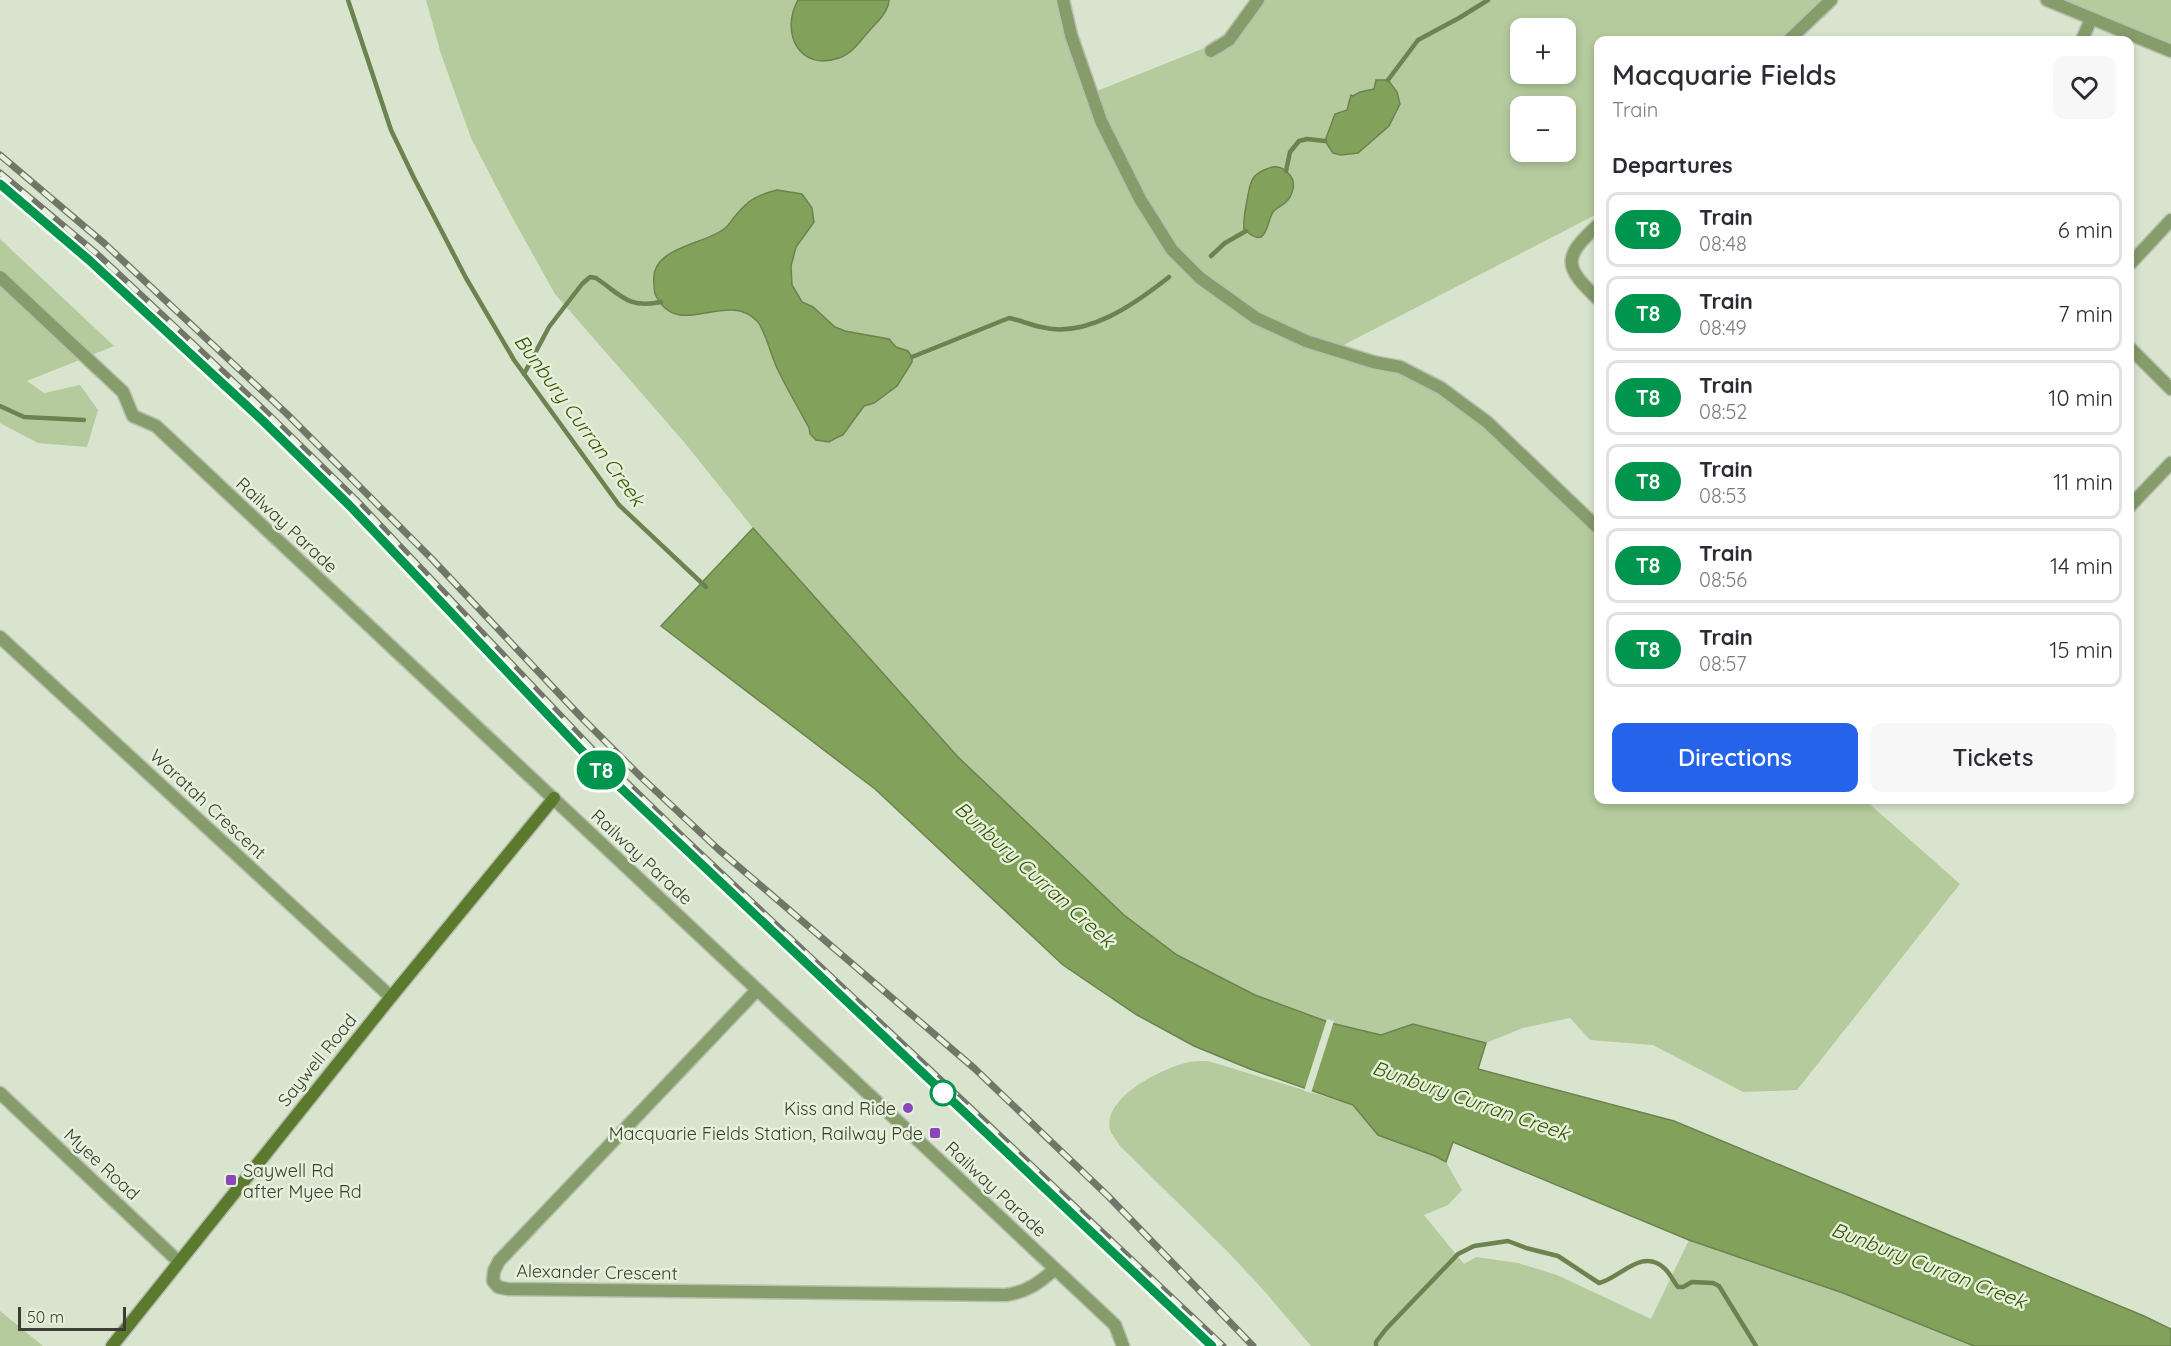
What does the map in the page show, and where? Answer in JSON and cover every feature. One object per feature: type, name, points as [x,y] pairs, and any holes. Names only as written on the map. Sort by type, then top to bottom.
[{"type":"street","points":[[1063,0],[1071,35],[1101,121],[1140,199],[1172,250],[1200,278],[1256,318],[1284,333],[1373,362],[1400,367],[1441,388],[1487,422],[1594,524]]},
{"type":"street","points":[[1211,51],[1229,40],[1258,0]]},
{"type":"street","points":[[1798,36],[1831,0]]},
{"type":"street","points":[[2047,0],[2134,36]]},
{"type":"street","points":[[2084,36],[2091,19]]},
{"type":"street","points":[[2134,36],[2171,51]]},
{"type":"street","points":[[2134,260],[2171,219]]},
{"type":"street","points":[[1594,228],[1580,241],[1572,257],[1572,270],[1579,281],[1594,295]]},
{"type":"street","name":"Railway Parade","points":[[0,277],[123,392],[133,416],[156,426],[1115,1325],[1123,1346]]},
{"type":"street","points":[[2134,352],[2171,389]]},
{"type":"street","points":[[2134,502],[2171,463]]},
{"type":"street","name":"Waratah Crescent","points":[[0,637],[391,997]]},
{"type":"street","name":"Saywell Road","points":[[112,1346],[391,997],[554,798]]},
{"type":"street","name":"Alexander Crescent","points":[[757,990],[499,1261],[494,1271],[493,1281],[498,1287],[508,1289],[1006,1295],[1032,1288],[1055,1269]]},
{"type":"street","name":"Myee Road","points":[[0,1093],[179,1262]]},
{"type":"shaded area","points":[[426,0],[1063,0],[1092,93],[1227,39],[1256,0],[1831,0],[1793,36],[1594,36],[1594,216],[1334,350],[1401,368],[1441,388],[1594,524],[1594,804],[1870,804],[1960,884],[1797,1090],[1743,1092],[1653,1045],[1590,1040],[1570,1018],[1523,1028],[1486,1043],[1414,1024],[1381,1035],[1331,1023],[1255,995],[1177,955],[1124,915],[958,757],[753,528],[684,442],[555,294],[471,138],[441,54]]},
{"type":"shaded area","points":[[2047,0],[2171,0],[2171,51]]},
{"type":"shaded area","points":[[0,239],[114,346],[27,381],[44,393],[80,385],[98,410],[87,447],[38,443],[0,423]]},
{"type":"shaded area","points":[[1208,1061],[1353,1105],[1378,1135],[1446,1162],[1462,1190],[1448,1205],[1424,1215],[1464,1264],[1476,1257],[1518,1263],[1557,1275],[1651,1319],[1689,1240],[1843,1293],[1974,1346],[1311,1346],[1229,1253],[1120,1146],[1110,1130],[1110,1118],[1115,1107],[1136,1087],[1174,1067],[1191,1062]]},
{"type":"shaded area","points":[[0,1311],[43,1346],[0,1346]]},
{"type":"water","points":[[798,0],[889,0],[882,16],[852,50],[844,56],[825,61],[813,59],[797,46],[791,25]]},
{"type":"water","points":[[1376,80],[1388,80],[1397,92],[1400,104],[1389,126],[1358,153],[1341,155],[1333,153],[1325,141],[1335,114],[1347,110],[1351,95],[1374,89]]},
{"type":"water","points":[[1272,167],[1281,168],[1287,172],[1293,181],[1293,189],[1288,200],[1273,212],[1265,233],[1258,237],[1244,229],[1249,189],[1254,176]]},
{"type":"water","points":[[777,190],[802,194],[812,208],[814,222],[796,247],[791,266],[792,285],[802,302],[813,307],[835,327],[889,339],[896,347],[908,351],[912,357],[912,362],[897,386],[874,403],[864,406],[843,435],[829,442],[816,440],[810,434],[809,428],[776,367],[757,321],[745,313],[731,310],[690,315],[677,314],[666,309],[654,292],[655,271],[660,262],[669,254],[726,228],[750,201]]},
{"type":"water","points":[[753,528],[958,757],[1124,915],[1177,955],[1255,995],[1331,1023],[1381,1035],[1413,1024],[1486,1043],[1478,1069],[1674,1121],[2144,1316],[2171,1329],[2171,1346],[1974,1346],[1843,1293],[1689,1240],[1453,1142],[1446,1162],[1378,1135],[1353,1105],[1250,1069],[1194,1046],[1137,1015],[1063,965],[875,789],[661,626]]},
{"type":"pier","points":[[1327,1019],[1334,1021],[1311,1093],[1304,1091]]},
{"type":"waterway","name":"Bunbury Curran Creek","points":[[348,0],[391,130],[466,278],[514,360],[619,505],[706,587]]},
{"type":"waterway","points":[[1388,80],[1418,40],[1488,0]]},
{"type":"waterway","points":[[1286,171],[1290,152],[1299,141],[1307,139],[1325,141]]},
{"type":"waterway","points":[[1211,256],[1225,243],[1246,231]]},
{"type":"waterway","points":[[524,374],[549,327],[590,277],[596,278],[625,299],[633,302],[640,304],[661,302]]},
{"type":"waterway","points":[[912,357],[1009,318],[1058,329],[1092,324],[1125,308],[1169,277]]},
{"type":"waterway","points":[[0,406],[24,417],[84,420]]},
{"type":"waterway","points":[[1376,1346],[1376,1342],[1386,1329],[1458,1254],[1474,1246],[1508,1241],[1558,1256],[1599,1283],[1639,1262],[1647,1261],[1656,1262],[1664,1268],[1678,1287],[1692,1282],[1713,1283],[1719,1286],[1756,1346]]},
{"type":"railway","points":[[0,155],[105,244],[286,413],[432,559],[581,717],[642,778],[718,849],[974,1068],[1108,1196],[1253,1346]]},
{"type":"railway","points":[[0,173],[97,254],[268,414],[356,500],[593,750],[1223,1346]]},
{"type":"train","name":"T8","points":[[0,184],[89,260],[262,420],[349,505],[587,756],[1212,1346]]},
{"type":"place","name":"Kiss and Ride","points":[[908,1108]]},
{"type":"place","name":"Macquarie Fields Station, Railway Pde","points":[[935,1133]]},
{"type":"place","name":"Saywell Rd after Myee Rd","points":[[231,1180]]}]
